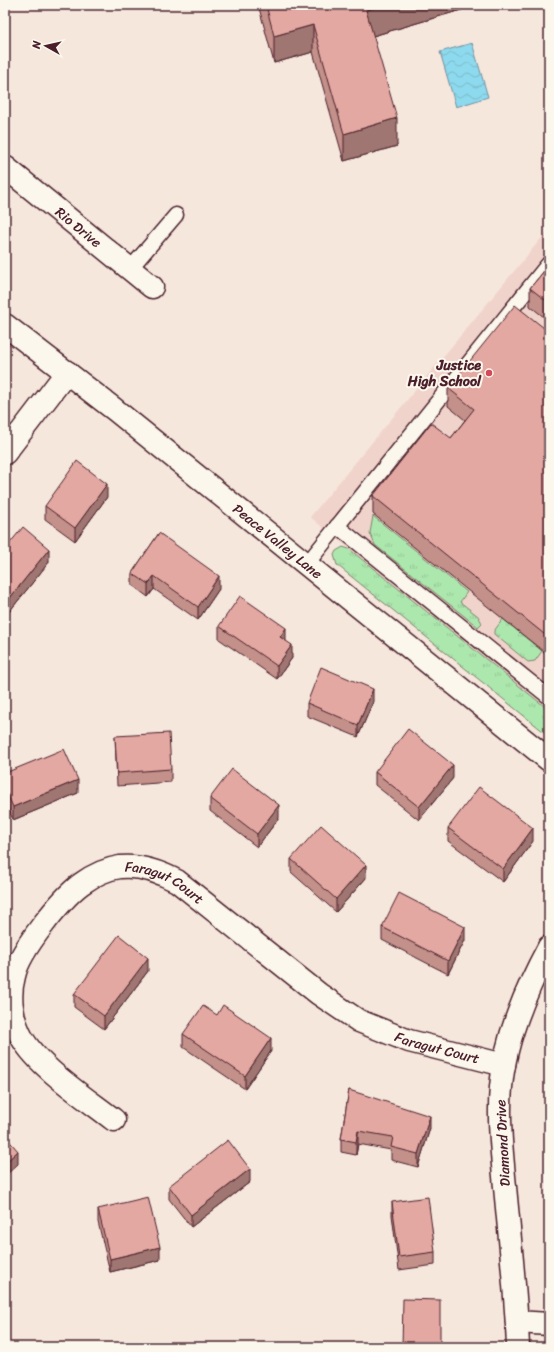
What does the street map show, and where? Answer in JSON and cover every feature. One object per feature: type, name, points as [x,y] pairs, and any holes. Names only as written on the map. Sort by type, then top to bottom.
[{"type":"street","name":"Rio Drive","points":[[5,167],[152,287]]},
{"type":"street","name":"Peace Valley Lane","points":[[5,324],[67,372],[549,760]]},
{"type":"street","points":[[5,453],[67,372]]},
{"type":"street","name":"Faragut Court","points":[[114,1120],[55,1074],[26,1045],[18,1032],[11,994],[14,974],[28,947],[59,906],[86,881],[96,874],[119,867],[136,867],[160,872],[177,881],[319,994],[359,1021],[409,1041],[504,1065]]},
{"type":"street","name":"Diamond Drive","points":[[518,1347],[501,1142],[501,1088],[504,1065],[513,1029],[532,978],[549,947]]},
{"type":"street","points":[[517,1322],[549,1324]]},
{"type":"lane","points":[[130,268],[176,215]]},
{"type":"lane","points":[[306,565],[549,263]]},
{"type":"lane","points":[[337,526],[549,697]]},
{"type":"shaded area","name":"Justice High School","points":[[549,229],[549,710],[310,517]]},
{"type":"green space","points":[[373,516],[467,592],[460,602],[478,616],[482,623],[478,627],[375,545],[370,533]]},
{"type":"green space","points":[[343,547],[349,549],[549,710],[549,736],[337,565],[334,555],[336,551]]},
{"type":"green space","points":[[503,619],[542,651],[535,661],[528,662],[494,634],[494,631]]},
{"type":"water","points":[[472,43],[488,97],[456,107],[440,52]]},
{"type":"building","points":[[266,5],[384,5],[366,10],[397,118],[344,134],[313,25],[274,36]]},
{"type":"building","points":[[549,265],[549,303],[530,288]]},
{"type":"building","points":[[515,305],[549,332],[549,638],[373,496],[431,423],[451,438],[474,409],[448,388]]},
{"type":"building","points":[[77,461],[107,484],[75,528],[45,506]]},
{"type":"building","points":[[23,527],[49,549],[5,604],[5,549]]},
{"type":"building","points":[[159,533],[219,576],[198,607],[154,576],[148,584],[132,573]]},
{"type":"building","points":[[240,596],[286,628],[280,637],[292,645],[277,666],[219,626]]},
{"type":"building","points":[[321,667],[373,689],[358,725],[307,703]]},
{"type":"building","points":[[408,729],[453,765],[419,807],[375,772]]},
{"type":"building","points":[[169,733],[171,769],[117,773],[115,736]]},
{"type":"building","points":[[64,749],[78,780],[13,807],[5,789],[5,773]]},
{"type":"building","points":[[232,769],[279,805],[257,834],[210,798]]},
{"type":"building","points":[[479,787],[533,828],[503,869],[448,828]]},
{"type":"building","points":[[321,825],[366,865],[336,899],[291,859]]},
{"type":"building","points":[[399,893],[465,927],[448,961],[382,927]]},
{"type":"building","points":[[119,935],[148,958],[104,1016],[74,994]]},
{"type":"building","points":[[223,1005],[271,1038],[245,1076],[183,1034],[203,1006],[217,1015]]},
{"type":"building","points":[[349,1090],[430,1116],[418,1154],[391,1147],[393,1137],[358,1131],[356,1142],[341,1139]]},
{"type":"building","points":[[5,1136],[18,1151],[5,1163]]},
{"type":"building","points":[[228,1140],[250,1169],[191,1215],[169,1186]]},
{"type":"building","points":[[148,1197],[160,1247],[110,1259],[98,1209]]},
{"type":"building","points":[[428,1197],[435,1252],[399,1257],[392,1202]]},
{"type":"building","points":[[403,1299],[440,1300],[440,1347],[402,1347]]},
{"type":"place","name":"Justice High School","points":[[489,373]]}]
